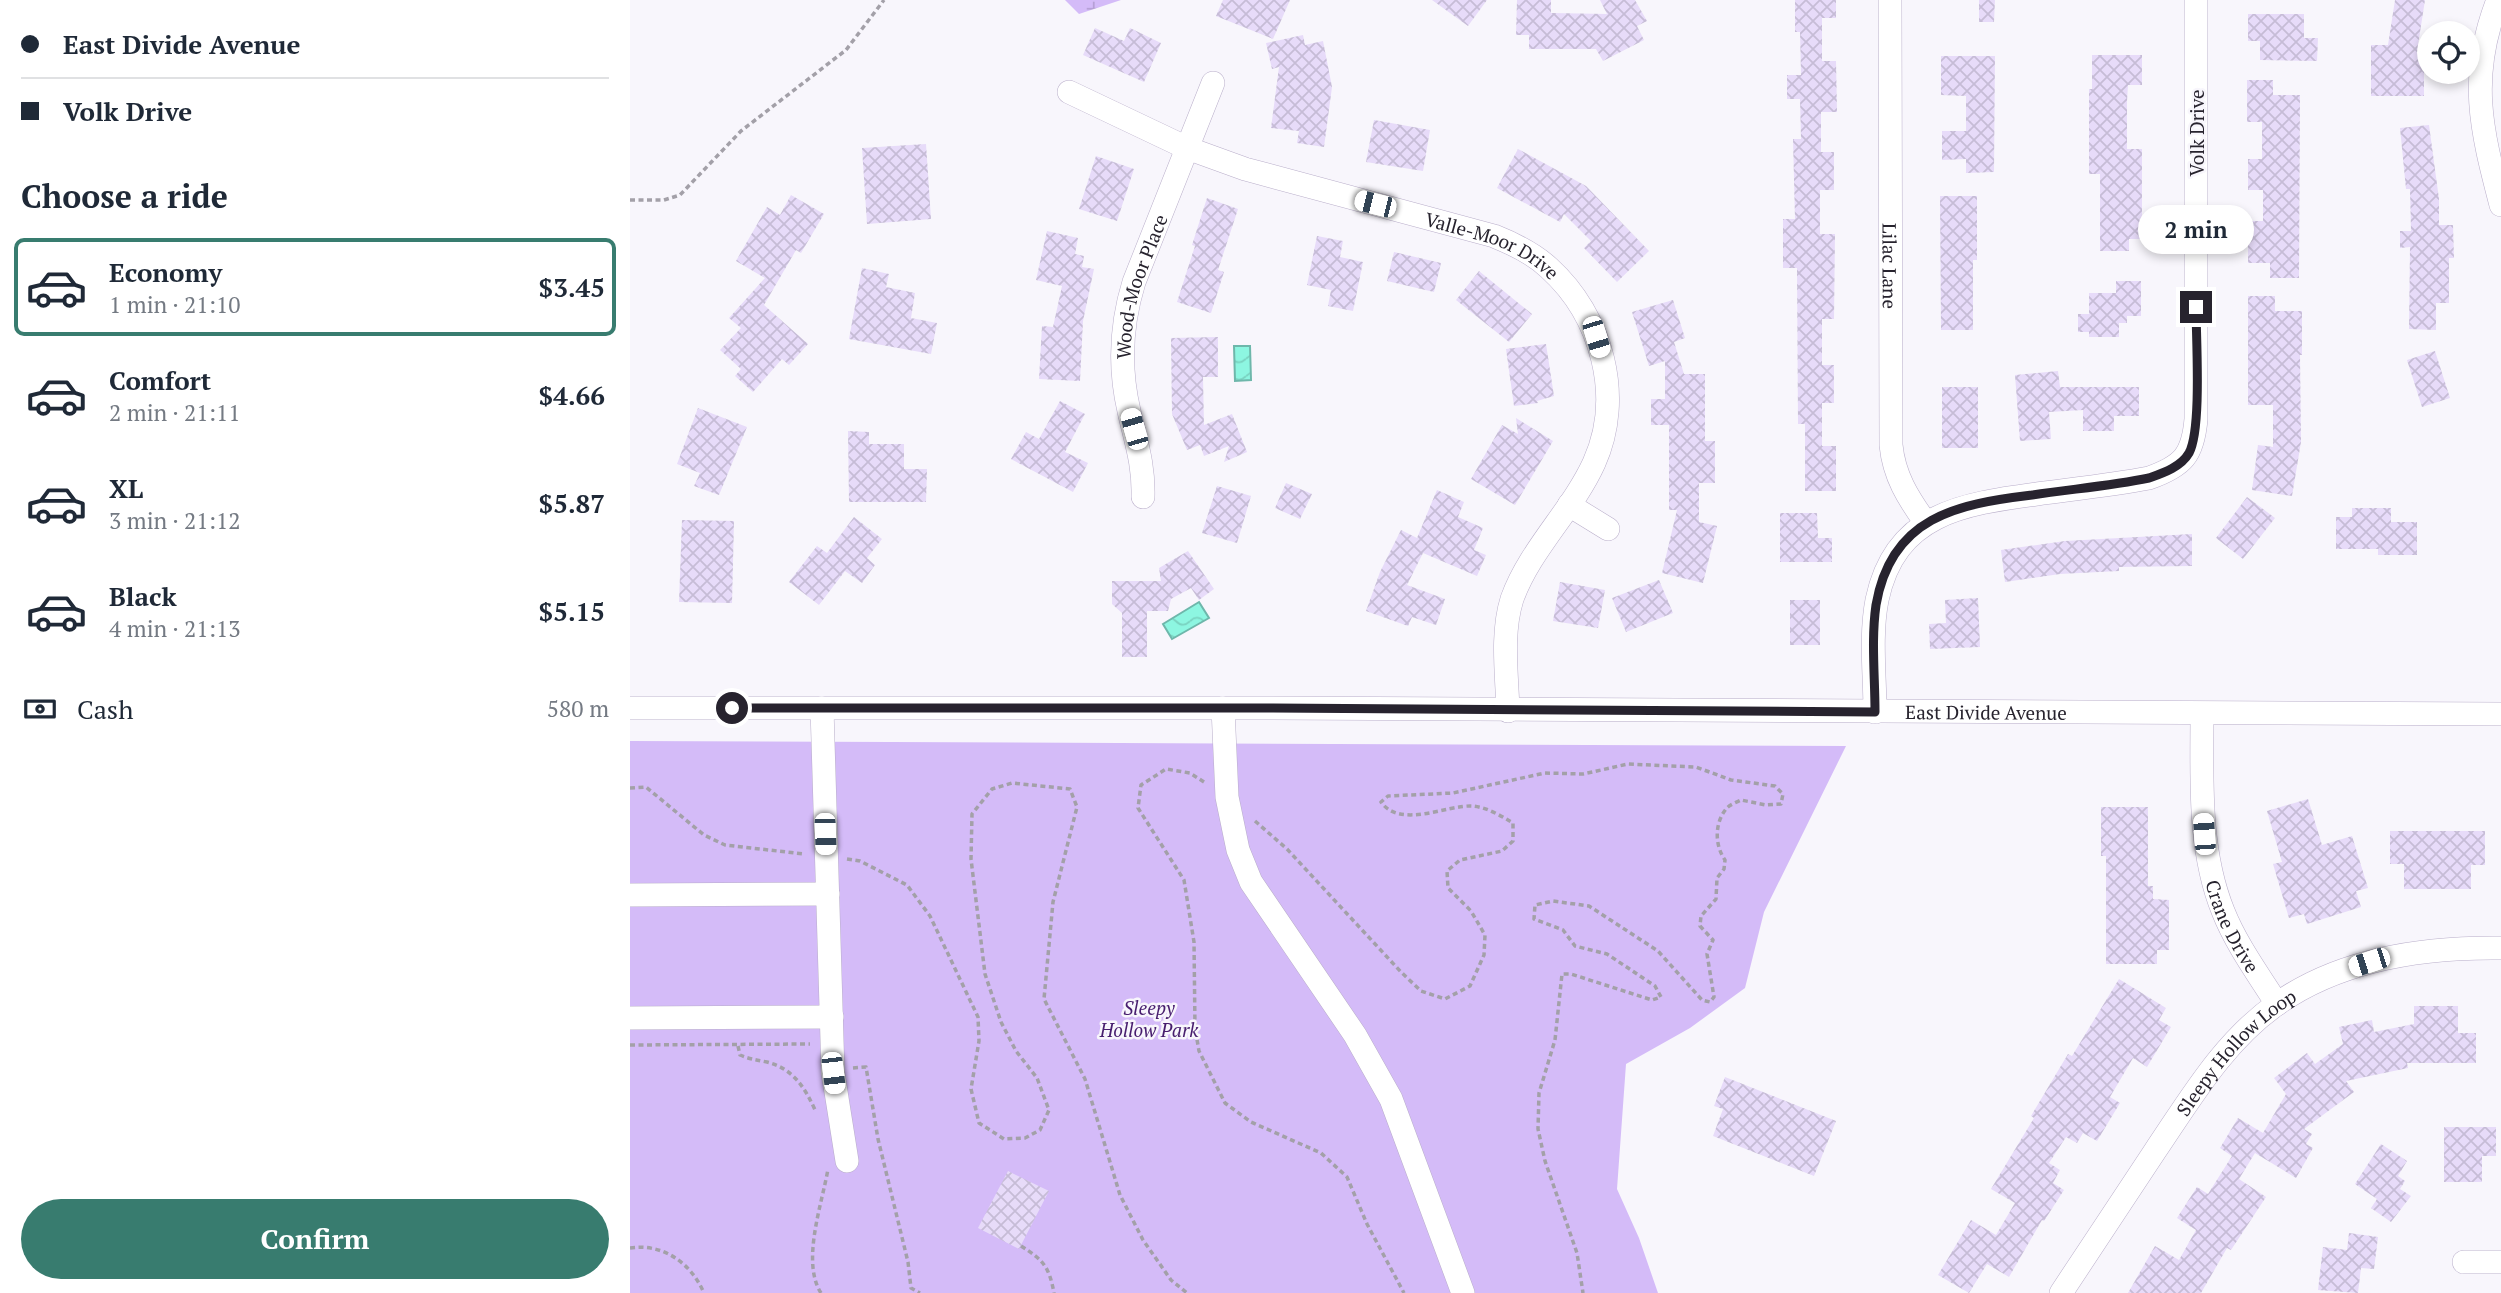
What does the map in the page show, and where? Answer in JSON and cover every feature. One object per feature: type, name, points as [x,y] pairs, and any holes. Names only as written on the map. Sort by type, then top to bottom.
[{"type":"street","name":"Lilac Lane","points":[[1890,0],[1891,445],[1899,481],[1927,523]]},
{"type":"street","name":"Volk Drive","points":[[1875,712],[1875,614],[1881,585],[1900,548],[1927,523],[1945,513],[1977,502],[2149,478],[2165,473],[2190,452],[2196,419],[2196,0]]},
{"type":"street","points":[[2498,0],[2486,34],[2479,98],[2484,142],[2501,205]]},
{"type":"street","name":"Wood-Moor Place","points":[[1143,497],[1142,463],[1122,369],[1124,328],[1134,282],[1213,83]]},
{"type":"street","name":"Valle-Moor Drive","points":[[1069,92],[1187,148],[1275,178],[1494,236],[1531,254],[1549,267],[1564,283],[1588,318],[1603,358],[1607,415],[1600,449],[1593,465],[1527,567],[1511,602],[1506,639],[1507,711]]},
{"type":"street","points":[[1569,505],[1608,529]]},
{"type":"street","name":"East Divide Avenue","points":[[630,708],[2501,714]]},
{"type":"street","points":[[822,708],[837,1165]]},
{"type":"street","points":[[1223,708],[1227,797],[1238,850],[1251,882],[1355,1035],[1391,1099],[1464,1293]]},
{"type":"street","name":"Crane Drive","points":[[2202,714],[2203,811],[2214,885],[2237,940],[2277,1003]]},
{"type":"street","points":[[630,895],[828,894]]},
{"type":"street","name":"Sleepy Hollow Loop","points":[[2061,1293],[2200,1083],[2234,1042],[2277,1003],[2337,973],[2400,954],[2431,949],[2501,948]]},
{"type":"street","points":[[630,1018],[832,1017]]},
{"type":"street","points":[[2464,1262],[2501,1262]]},
{"type":"path","points":[[630,200],[664,200],[680,195],[741,131],[846,50],[884,0]]},
{"type":"path","points":[[1404,1293],[1367,1224],[1347,1177],[1321,1153],[1251,1122],[1225,1103],[1199,1051],[1195,1028],[1194,942],[1184,880],[1138,808],[1141,785],[1166,769],[1190,773],[1227,797],[1287,849],[1401,972],[1421,990],[1445,999],[1470,986],[1484,955],[1485,935],[1471,911],[1448,888],[1447,871],[1460,860],[1502,851],[1513,841],[1513,824],[1493,811],[1472,806],[1412,816],[1385,807],[1381,802],[1388,796],[1453,793],[1545,773],[1583,774],[1628,764],[1696,767],[1731,780],[1775,786],[1783,794],[1781,804],[1766,805],[1741,800],[1726,809],[1717,831],[1719,852],[1725,860],[1724,869],[1717,878],[1716,899],[1701,916],[1700,926],[1713,940],[1707,954],[1714,997],[1710,1002],[1702,1000],[1658,951],[1589,906],[1553,901],[1535,905],[1534,919],[1563,930],[1574,946],[1607,954],[1654,986],[1661,997],[1652,1000],[1571,974],[1562,974],[1555,1040],[1539,1093],[1538,1129],[1545,1161],[1577,1253],[1583,1293]]},
{"type":"path","points":[[630,788],[646,787],[704,835],[725,845],[860,861],[906,885],[930,916],[978,1017],[979,1041],[971,1089],[979,1123],[1004,1139],[1026,1138],[1040,1130],[1049,1110],[1037,1078],[1016,1051],[1001,1022],[985,974],[971,859],[972,814],[992,789],[1012,783],[1070,789],[1077,807],[1053,902],[1044,999],[1085,1079],[1120,1195],[1143,1240],[1171,1280],[1187,1293]]},
{"type":"path","points":[[630,1045],[832,1045]]},
{"type":"path","points":[[738,1045],[740,1055],[779,1066],[796,1078],[809,1096],[819,1119]]},
{"type":"path","points":[[848,1065],[854,1069],[866,1067],[878,1139],[908,1262],[911,1288]]},
{"type":"path","points":[[821,1293],[814,1276],[812,1255],[837,1165]]},
{"type":"path","points":[[1021,1246],[1041,1259],[1050,1274],[1054,1293]]},
{"type":"path","points":[[630,1248],[640,1247],[669,1253],[681,1261],[699,1281],[704,1293]]},
{"type":"path","points":[[906,1293],[911,1288]]},
{"type":"path","points":[[911,1288],[920,1293]]},
{"type":"green space","points":[[1065,0],[1121,0],[1079,14]]},
{"type":"green space","name":"Sleepy Hollow Park","points":[[630,741],[1846,746],[1764,912],[1745,988],[1690,1028],[1626,1064],[1617,1189],[1639,1238],[1658,1293],[630,1293]]},
{"type":"water","points":[[1234,346],[1250,346],[1251,380],[1235,381]]},
{"type":"water","points":[[1199,602],[1209,618],[1172,639],[1163,624]]},
{"type":"building","points":[[1223,0],[1290,0],[1273,39],[1216,16]]},
{"type":"building","points":[[1432,0],[1487,0],[1468,26]]},
{"type":"building","points":[[1517,0],[1551,0],[1551,13],[1607,14],[1600,0],[1635,0],[1647,21],[1637,26],[1644,40],[1603,61],[1596,49],[1529,49],[1529,35],[1516,35]]},
{"type":"building","points":[[1795,0],[1836,0],[1836,18],[1822,18],[1822,61],[1836,61],[1837,112],[1821,112],[1821,152],[1834,152],[1834,190],[1820,190],[1820,234],[1835,234],[1834,319],[1822,319],[1822,365],[1834,365],[1834,403],[1822,403],[1822,446],[1836,446],[1836,491],[1805,491],[1805,424],[1798,424],[1797,268],[1783,268],[1783,219],[1795,219],[1793,139],[1801,139],[1800,99],[1787,99],[1787,75],[1801,75],[1800,32],[1795,32]]},
{"type":"building","points":[[1979,0],[1995,0],[1994,22],[1979,22]]},
{"type":"building","points":[[2395,0],[2425,0],[2422,21],[2417,21],[2417,84],[2424,84],[2424,96],[2371,96],[2371,45],[2388,45]]},
{"type":"building","points":[[2248,14],[2304,14],[2304,38],[2318,38],[2317,61],[2260,60],[2260,41],[2248,41]]},
{"type":"building","points":[[1095,28],[1124,41],[1130,28],[1161,43],[1144,82],[1083,55]]},
{"type":"building","points":[[1303,35],[1305,45],[1323,41],[1332,87],[1324,147],[1297,143],[1299,131],[1271,128],[1279,67],[1272,69],[1266,43]]},
{"type":"building","points":[[2092,55],[2142,55],[2142,85],[2128,85],[2127,149],[2142,149],[2142,239],[2129,239],[2129,251],[2100,251],[2100,174],[2089,174],[2089,89],[2092,89]]},
{"type":"building","points":[[1941,56],[1995,56],[1994,172],[1966,173],[1966,159],[1942,160],[1942,131],[1966,131],[1966,96],[1941,95]]},
{"type":"building","points":[[2247,80],[2273,80],[2273,95],[2300,95],[2299,278],[2270,278],[2270,263],[2248,263],[2248,221],[2263,221],[2263,190],[2248,190],[2248,159],[2262,159],[2262,122],[2247,122]]},
{"type":"building","points":[[1374,120],[1430,130],[1423,171],[1366,162]]},
{"type":"building","points":[[2429,125],[2439,199],[2439,225],[2453,225],[2454,258],[2449,258],[2449,303],[2436,303],[2436,330],[2409,329],[2410,247],[2400,248],[2400,231],[2411,231],[2410,189],[2406,189],[2400,128]]},
{"type":"building","points":[[926,144],[931,219],[867,224],[862,148]]},
{"type":"building","points":[[1518,149],[1586,186],[1649,251],[1617,282],[1584,248],[1591,241],[1564,214],[1560,222],[1497,188]]},
{"type":"building","points":[[1096,156],[1134,169],[1117,221],[1079,209]]},
{"type":"building","points":[[791,195],[824,214],[801,253],[796,250],[764,305],[808,344],[789,365],[782,359],[753,392],[735,376],[741,369],[720,350],[741,328],[729,318],[765,278],[736,261],[767,207],[780,215]]},
{"type":"building","points":[[1940,196],[1977,196],[1973,330],[1941,330]]},
{"type":"building","points":[[1207,198],[1238,209],[1218,270],[1224,272],[1211,313],[1177,302]]},
{"type":"building","points":[[1047,231],[1078,238],[1075,254],[1084,256],[1082,267],[1094,269],[1083,321],[1080,381],[1039,379],[1042,326],[1053,327],[1062,286],[1036,280]]},
{"type":"building","points":[[1317,236],[1343,241],[1340,257],[1363,262],[1353,311],[1328,306],[1331,290],[1307,285]]},
{"type":"building","points":[[1394,252],[1441,263],[1434,292],[1387,281]]},
{"type":"building","points":[[862,268],[889,274],[886,287],[915,293],[911,318],[937,323],[931,354],[849,339]]},
{"type":"building","points":[[1479,271],[1532,314],[1509,342],[1456,300]]},
{"type":"building","points":[[2116,281],[2141,281],[2141,316],[2127,316],[2127,323],[2119,323],[2119,337],[2089,337],[2089,332],[2078,332],[2078,314],[2089,314],[2089,293],[2116,293]]},
{"type":"building","points":[[2248,296],[2275,296],[2275,311],[2302,311],[2301,442],[2292,496],[2252,490],[2258,445],[2273,447],[2273,405],[2248,405]]},
{"type":"building","points":[[1673,300],[1685,338],[1674,342],[1684,374],[1705,374],[1705,441],[1715,441],[1715,483],[1699,483],[1699,522],[1717,526],[1703,583],[1662,573],[1677,510],[1669,510],[1669,425],[1651,425],[1651,399],[1665,399],[1665,361],[1649,366],[1632,312]]},
{"type":"building","points":[[1218,337],[1218,377],[1203,377],[1204,425],[1232,414],[1247,452],[1224,462],[1229,446],[1204,456],[1200,445],[1187,450],[1172,414],[1171,338]]},
{"type":"building","points":[[1546,344],[1554,396],[1537,401],[1538,403],[1514,406],[1506,349]]},
{"type":"building","points":[[2435,351],[2450,398],[2422,407],[2407,360]]},
{"type":"building","points":[[2058,371],[2060,387],[2139,387],[2139,416],[2114,416],[2114,431],[2083,431],[2083,410],[2049,412],[2051,439],[2020,441],[2015,375]]},
{"type":"building","points":[[1942,387],[1978,387],[1978,448],[1942,448]]},
{"type":"building","points":[[1060,401],[1085,414],[1065,452],[1088,463],[1073,492],[1011,459],[1026,432],[1039,439]]},
{"type":"building","points":[[698,408],[747,427],[719,495],[694,486],[700,473],[677,464]]},
{"type":"building","points":[[1516,418],[1553,441],[1515,505],[1471,479],[1502,425],[1518,434]]},
{"type":"building","points":[[848,431],[869,432],[869,444],[904,444],[904,469],[927,469],[926,502],[849,502]]},
{"type":"building","points":[[1286,483],[1312,494],[1300,519],[1275,508]]},
{"type":"building","points":[[1217,486],[1251,496],[1237,543],[1202,533]]},
{"type":"building","points":[[1437,490],[1464,502],[1458,517],[1483,528],[1474,550],[1486,555],[1477,576],[1423,553],[1407,585],[1445,599],[1436,625],[1412,617],[1408,626],[1366,611],[1380,572],[1401,530],[1417,538]]},
{"type":"building","points":[[2247,497],[2275,518],[2243,559],[2216,538]]},
{"type":"building","points":[[2352,508],[2391,508],[2391,522],[2417,522],[2417,555],[2378,555],[2378,549],[2336,549],[2336,517],[2352,517]]},
{"type":"building","points":[[1780,513],[1817,513],[1818,538],[1832,538],[1832,562],[1780,562]]},
{"type":"building","points":[[854,517],[882,539],[867,558],[875,565],[862,583],[845,571],[819,605],[789,582],[817,546],[827,553]]},
{"type":"building","points":[[682,520],[734,521],[732,603],[679,602]]},
{"type":"building","points":[[2192,534],[2192,566],[2119,567],[2119,571],[2060,574],[2005,582],[2001,550],[2065,541]]},
{"type":"building","points":[[1188,551],[1214,589],[1199,600],[1191,588],[1171,599],[1168,611],[1147,611],[1147,657],[1122,657],[1122,613],[1112,604],[1112,581],[1161,581],[1159,568]]},
{"type":"building","points":[[1659,580],[1673,613],[1626,632],[1612,598]]},
{"type":"building","points":[[1560,582],[1605,590],[1598,628],[1553,621]]},
{"type":"building","points":[[1978,598],[1980,647],[1930,649],[1929,624],[1946,623],[1945,600]]},
{"type":"building","points":[[1790,600],[1820,600],[1820,645],[1790,645]]},
{"type":"building","points":[[2308,799],[2322,845],[2352,836],[2368,888],[2356,891],[2361,907],[2307,924],[2304,914],[2289,918],[2273,864],[2282,862],[2267,811]]},
{"type":"building","points":[[2101,807],[2148,807],[2148,886],[2153,886],[2153,899],[2169,900],[2169,950],[2157,950],[2157,964],[2106,964],[2106,856],[2101,856]]},
{"type":"building","points":[[2390,831],[2485,831],[2485,865],[2471,865],[2471,889],[2404,889],[2404,864],[2390,864]]},
{"type":"building","points":[[2119,979],[2166,1008],[2159,1020],[2171,1027],[2147,1067],[2133,1058],[2110,1097],[2120,1103],[2097,1141],[2083,1133],[2077,1143],[2066,1137],[2049,1163],[2060,1170],[2053,1183],[2064,1190],[2044,1221],[2042,1220],[2009,1277],[1987,1264],[1969,1293],[1938,1275],[1971,1220],[1996,1235],[2015,1203],[1991,1189],[2034,1118],[2031,1116],[2068,1054],[2072,1056]]},
{"type":"building","points":[[2414,1006],[2458,1006],[2458,1033],[2476,1033],[2476,1063],[2407,1063],[2408,1068],[2346,1081],[2354,1092],[2304,1129],[2312,1134],[2306,1144],[2313,1148],[2296,1178],[2255,1153],[2239,1179],[2266,1197],[2231,1250],[2227,1248],[2201,1293],[2128,1293],[2155,1246],[2179,1260],[2196,1230],[2177,1218],[2197,1187],[2208,1194],[2232,1156],[2220,1148],[2238,1118],[2263,1133],[2286,1094],[2274,1078],[2307,1053],[2315,1064],[2343,1044],[2339,1027],[2372,1020],[2374,1032],[2414,1024]]},
{"type":"building","points":[[1725,1077],[1836,1121],[1814,1176],[1713,1136],[1723,1109],[1714,1106]]},
{"type":"building","points":[[2444,1127],[2496,1127],[2496,1156],[2482,1156],[2482,1182],[2444,1182]]},
{"type":"building","points":[[2381,1144],[2407,1161],[2398,1176],[2405,1181],[2400,1189],[2411,1196],[2391,1222],[2371,1208],[2377,1199],[2355,1184]]},
{"type":"building","points":[[1008,1171],[1049,1191],[1019,1249],[978,1228]]},
{"type":"building","points":[[2349,1233],[2378,1237],[2374,1269],[2361,1268],[2358,1293],[2318,1290],[2323,1247],[2347,1250]]},
{"type":"route","points":[[732,708],[1875,712],[1874,636],[1877,603],[1890,564],[1910,537],[1945,513],[1977,502],[2132,482],[2165,473],[2190,452],[2196,419],[2196,307]]}]
